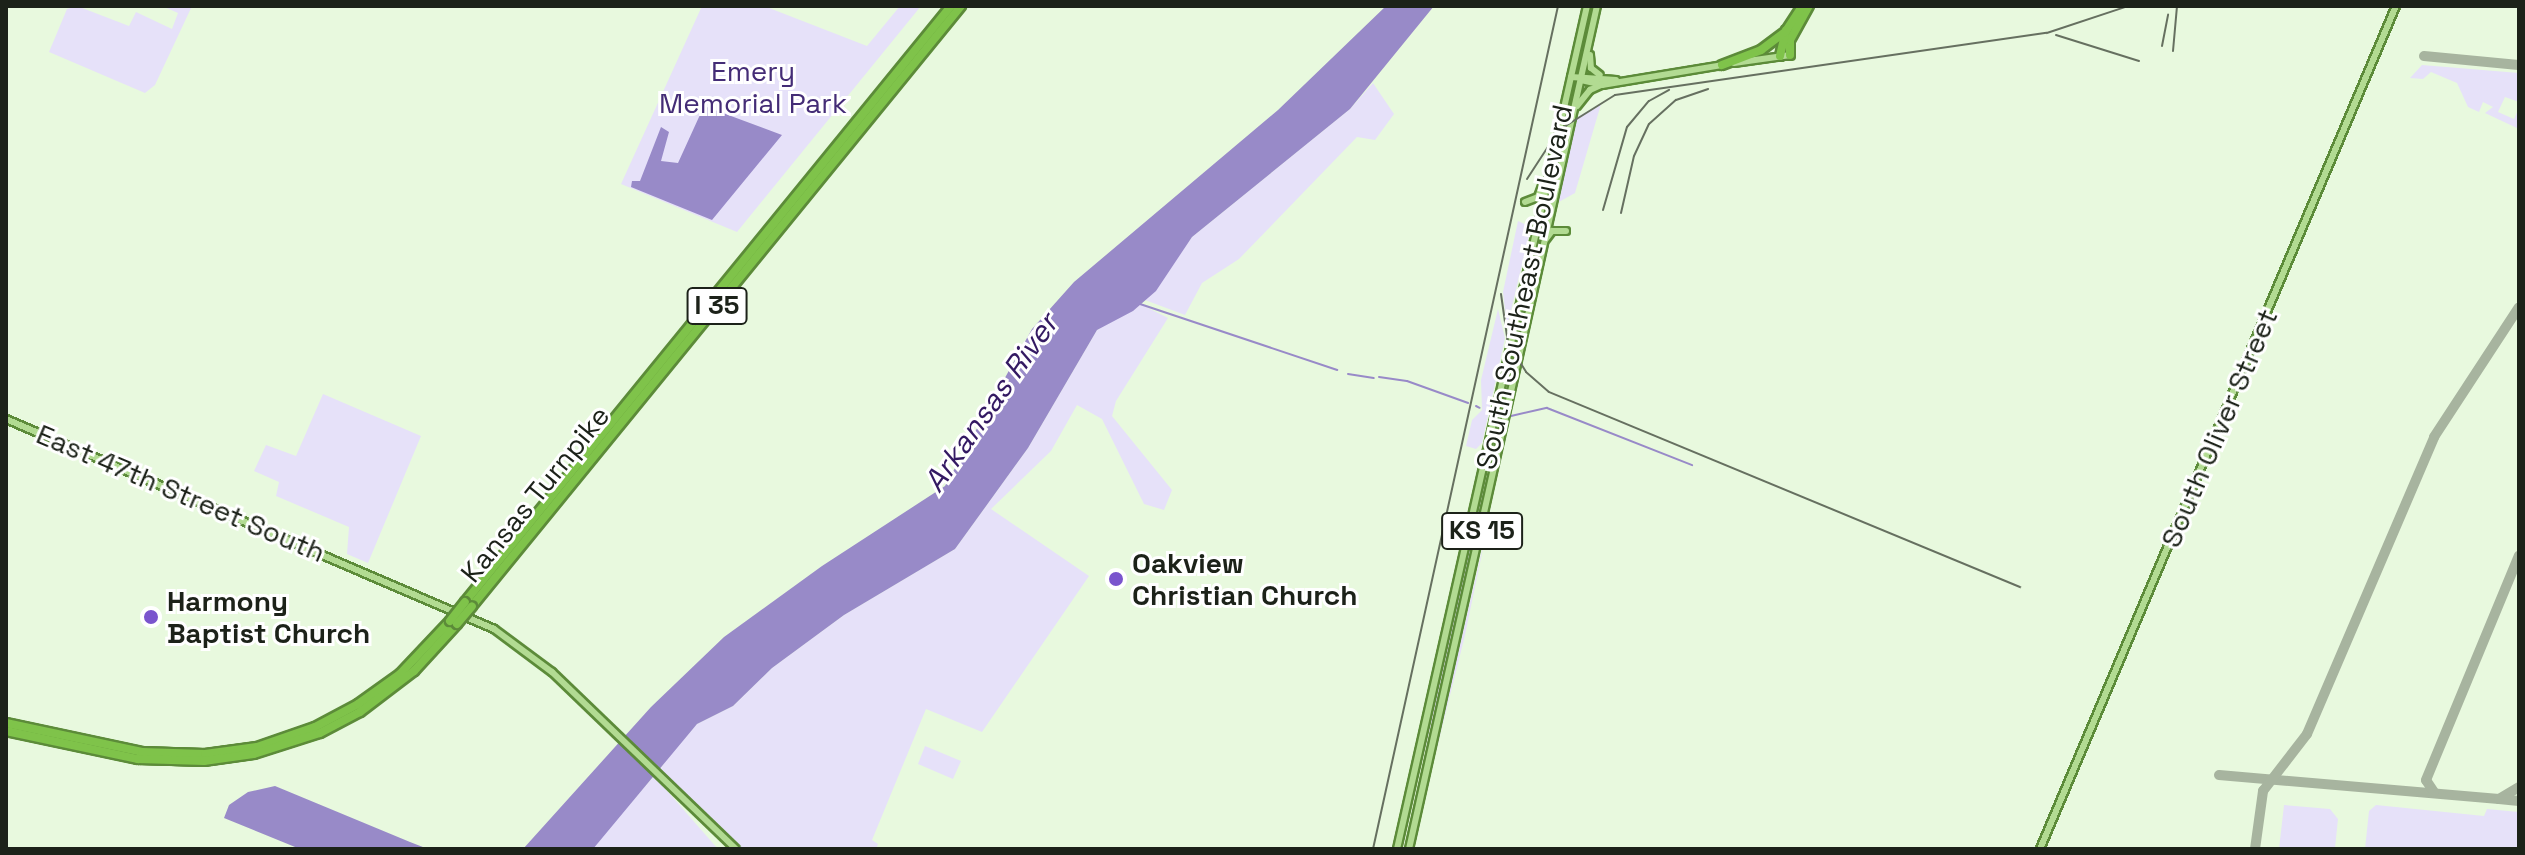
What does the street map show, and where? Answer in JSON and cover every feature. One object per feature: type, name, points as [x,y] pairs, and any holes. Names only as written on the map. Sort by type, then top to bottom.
[{"type":"highway","name":"Kansas Turnpike","points":[[469,604],[951,6]]},
{"type":"highway","name":"Kansas Turnpike","points":[[6,731],[140,756],[226,752],[315,727],[386,685],[453,623],[961,6]]},
{"type":"highway","points":[[1780,56],[1786,31],[1802,6]]},
{"type":"highway","points":[[1790,55],[1790,40],[1809,6]]},
{"type":"highway","points":[[1722,65],[1761,50],[1786,31]]},
{"type":"highway","name":"Kansas Turnpike","points":[[6,723],[115,752]]},
{"type":"main road","name":"South Southeast Boulevard","points":[[1397,849],[1587,6]]},
{"type":"main road","name":"South Southeast Boulevard","points":[[1409,849],[1597,6]]},
{"type":"main road","name":"South Oliver Street","points":[[2040,849],[2396,6]]},
{"type":"main road","points":[[1588,47],[1591,68],[1605,81]]},
{"type":"main road","points":[[1571,77],[1616,80],[1790,55]]},
{"type":"main road","points":[[1574,113],[1584,95],[1605,81]]},
{"type":"main road","points":[[1525,202],[1538,197],[1549,172]]},
{"type":"main road","points":[[1542,250],[1552,231],[1566,231]]},
{"type":"main road","name":"East 47th Street South","points":[[6,419],[469,616],[538,660],[736,849]]},
{"type":"green space","points":[[77,6],[129,26],[136,12],[172,29],[178,13],[162,6],[192,6],[155,85],[145,93],[49,52],[67,9]]},
{"type":"green space","name":"Emery Memorial Park","points":[[702,6],[764,6],[867,46],[900,6],[921,6],[737,232],[621,184]]},
{"type":"green space","points":[[2422,65],[2519,73],[2519,102],[2505,97],[2498,112],[2514,119],[2519,108],[2519,129],[2485,113],[2493,107],[2483,102],[2479,112],[2468,107],[2457,83],[2431,72],[2423,79],[2410,78]]},
{"type":"green space","points":[[1373,83],[1394,114],[1375,140],[1357,137],[1239,259],[1202,283],[1185,315],[1145,300],[1192,237],[1350,109]]},
{"type":"green space","points":[[1601,104],[1575,193],[1557,203],[1577,117]]},
{"type":"green space","points":[[1518,221],[1531,227],[1507,327],[1503,292]]},
{"type":"green space","points":[[1140,304],[1168,318],[1116,401],[1112,416],[1172,490],[1164,510],[1144,504],[1102,419],[1077,405],[1051,451],[991,509],[1089,576],[982,732],[926,709],[872,840],[878,844],[876,849],[736,849],[670,785],[660,769],[670,755],[697,724],[733,706],[772,668],[844,615],[955,549],[1028,448],[1097,330]]},
{"type":"green space","points":[[1498,309],[1505,338],[1482,443],[1476,449],[1466,446],[1472,420],[1482,410],[1481,380]]},
{"type":"green space","points":[[323,394],[421,436],[368,563],[347,554],[349,527],[276,496],[279,482],[254,471],[266,445],[296,456]]},
{"type":"green space","points":[[1488,467],[1453,637],[1400,849],[1485,473]]},
{"type":"green space","points":[[1487,528],[1465,635],[1412,849]]},
{"type":"green space","points":[[925,746],[961,761],[953,779],[918,764]]},
{"type":"green space","points":[[654,776],[718,849],[591,849]]},
{"type":"green space","points":[[2284,805],[2330,809],[2338,819],[2335,848],[2279,849]]},
{"type":"green space","points":[[2376,805],[2484,816],[2487,809],[2519,812],[2519,849],[2365,849],[2369,811]]},
{"type":"water","name":"Arkansas River","points":[[1386,6],[1434,6],[1350,109],[1192,237],[1156,291],[1133,311],[1097,330],[1028,448],[955,549],[844,615],[772,668],[733,706],[697,724],[593,849],[523,849],[651,707],[724,637],[822,566],[945,486],[1032,329],[1074,282],[1278,110]]},
{"type":"water","points":[[704,106],[782,135],[712,220],[631,187],[632,181],[640,181],[661,127],[669,132],[661,161],[678,163]]},
{"type":"water","points":[[275,786],[428,849],[300,849],[224,818],[229,805],[248,792]]},
{"type":"waterway","points":[[1140,304],[1337,370]]},
{"type":"waterway","points":[[1348,374],[1374,378]]},
{"type":"waterway","points":[[1379,377],[1407,381],[1468,403]]},
{"type":"waterway","points":[[1476,406],[1480,408]]},
{"type":"waterway","points":[[1511,416],[1547,408],[1692,465]]},
{"type":"taxiway","points":[[2424,56],[2519,65]]},
{"type":"taxiway","points":[[2255,849],[2263,791],[2307,734],[2434,437],[2519,307]]},
{"type":"taxiway","points":[[2434,792],[2426,780],[2519,556]]},
{"type":"taxiway","points":[[2219,775],[2499,799]]},
{"type":"taxiway","points":[[2519,787],[2499,799],[2519,801]]},
{"type":"railway","points":[[1373,849],[1558,6]]},
{"type":"railway","points":[[1527,179],[1559,130],[1615,95],[2047,33],[2128,6]]},
{"type":"railway","points":[[2173,51],[2177,6]]},
{"type":"railway","points":[[2162,46],[2168,15]]},
{"type":"railway","points":[[2056,35],[2139,61]]},
{"type":"railway","points":[[1621,213],[1634,156],[1649,124],[1676,100],[1708,89]]},
{"type":"railway","points":[[1603,210],[1627,127],[1649,101],[1669,90]]},
{"type":"railway","points":[[1501,294],[1508,343],[1526,372],[1549,392],[2020,587]]},
{"type":"place","name":"Oakview Christian Church","points":[[1116,579]]},
{"type":"place","name":"Harmony Baptist Church","points":[[151,617]]}]
